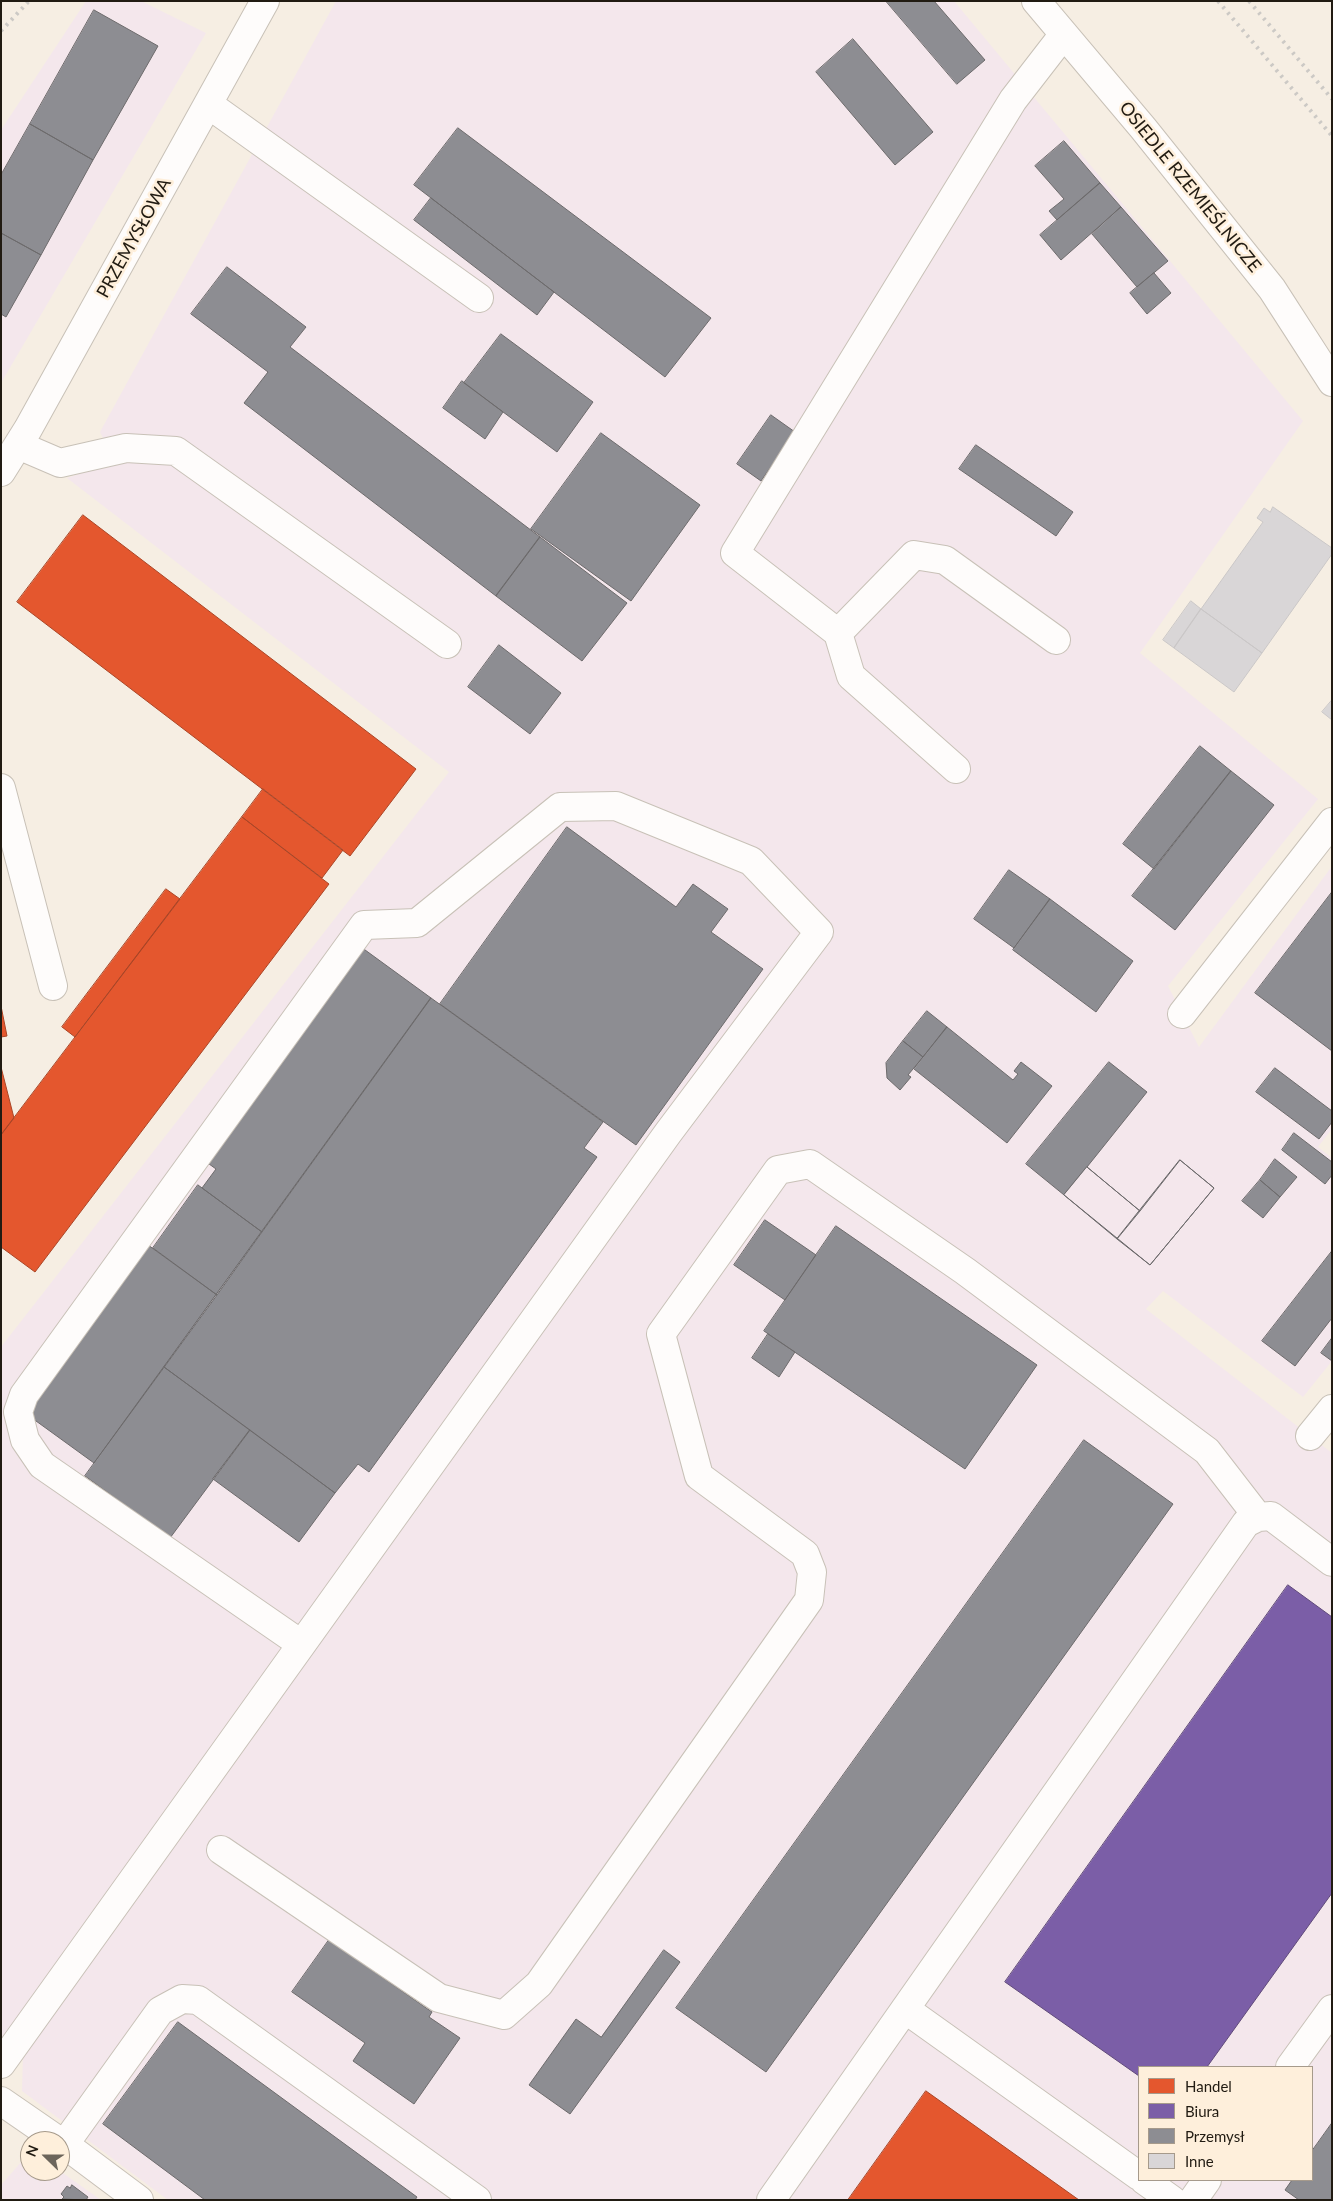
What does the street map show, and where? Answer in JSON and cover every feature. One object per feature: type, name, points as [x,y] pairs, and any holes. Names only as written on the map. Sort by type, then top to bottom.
[{"type":"street","name":"PRZEMYSŁOWA","points":[[1,472],[18,445],[265,1]]},
{"type":"street","name":"OSIEDLE RZEMIEŚLNICZE","points":[[1036,1],[1143,128],[1272,289],[1332,382]]},
{"type":"street","points":[[956,769],[851,676],[838,632],[735,553],[1013,100],[1064,34]]},
{"type":"street","points":[[208,104],[479,298]]},
{"type":"street","points":[[18,445],[60,463],[126,448],[176,451],[447,644]]},
{"type":"street","points":[[838,632],[914,555],[945,560],[1056,640]]},
{"type":"street","points":[[1,788],[53,986]]},
{"type":"street","points":[[1,2064],[302,1644],[668,1133],[819,932],[751,861],[616,806],[560,807],[417,923],[364,925],[24,1395],[18,1412],[25,1440],[42,1465],[302,1644]]},
{"type":"street","points":[[1182,1014],[1332,822]]},
{"type":"street","points":[[221,1850],[439,1998],[504,2016],[539,1984],[809,1600],[812,1572],[805,1554],[699,1476],[661,1334],[778,1170],[810,1164],[965,1271],[1206,1451],[1258,1517]]},
{"type":"street","points":[[1310,1436],[1332,1409]]},
{"type":"street","points":[[771,2200],[1246,1523],[1258,1517],[1271,1516],[1332,1562]]},
{"type":"street","points":[[69,2131],[160,2012],[182,1999],[198,2000],[477,2200]]},
{"type":"street","points":[[905,2009],[1138,2175]]},
{"type":"street","points":[[1291,2066],[1332,2009]]},
{"type":"street","points":[[1,2101],[45,2131]]},
{"type":"street","points":[[70,2149],[139,2200]]},
{"type":"street","points":[[1145,2181],[1172,2200]]},
{"type":"street","points":[[1193,2200],[1206,2181]]},
{"type":"shaded area","points":[[86,1],[141,1],[206,33],[1,383],[1,130]]},
{"type":"shaded area","points":[[336,1],[954,1],[1303,421],[1140,653],[1318,799],[1168,986],[1199,1047],[1332,866],[1332,1129],[1318,1147],[1332,1158],[1332,1361],[1303,1397],[1163,1291],[1146,1309],[1332,1453],[1332,2200],[168,2200],[22,2091],[23,2054],[1,2044],[1,1347],[449,772],[67,478],[115,462],[100,432]]},
{"type":"shaded area","points":[[20,2163],[20,2181],[70,2181],[70,2178],[101,2200],[1,2200],[1,2185]]},
{"type":"building: Handel","points":[[83,515],[416,769],[350,856],[17,602]]},
{"type":"building: Handel","points":[[263,789],[343,850],[322,878],[242,817]]},
{"type":"building: Handel","points":[[242,817],[329,884],[35,1272],[1,1247],[1,1135]]},
{"type":"building: Handel","points":[[166,889],[180,899],[75,1037],[62,1027]]},
{"type":"building: Handel","points":[[1,1006],[7,1036],[1,1037]]},
{"type":"building: Handel","points":[[1,1067],[14,1118],[1,1135]]},
{"type":"building: Handel","points":[[926,2091],[1079,2200],[848,2200]]},
{"type":"building: Biura","points":[[1288,1585],[1332,1617],[1332,1893],[1208,2066],[1138,2066],[1138,2075],[1005,1982]]},
{"type":"building: Przemysł","points":[[886,1],[934,1],[985,60],[957,84]]},
{"type":"building: Przemysł","points":[[94,10],[158,46],[93,160],[30,124]]},
{"type":"building: Przemysł","points":[[853,39],[933,132],[895,165],[816,72]]},
{"type":"building: Przemysł","points":[[30,124],[93,160],[41,255],[1,233],[1,175]]},
{"type":"building: Przemysł","points":[[458,128],[711,318],[665,377],[414,185]]},
{"type":"building: Przemysł","points":[[1064,141],[1100,183],[1057,220],[1049,211],[1064,199],[1035,166]]},
{"type":"building: Przemysł","points":[[1100,183],[1121,207],[1061,260],[1040,235]]},
{"type":"building: Przemysł","points":[[431,198],[554,292],[537,315],[414,220]]},
{"type":"building: Przemysł","points":[[1121,207],[1168,261],[1137,287],[1092,234]]},
{"type":"building: Przemysł","points":[[1,233],[41,255],[6,317],[1,314]]},
{"type":"building: Przemysł","points":[[227,267],[306,327],[290,347],[540,537],[496,596],[244,403],[268,372],[191,314]]},
{"type":"building: Przemysł","points":[[1154,273],[1171,293],[1147,314],[1130,293]]},
{"type":"building: Przemysł","points":[[501,334],[593,402],[557,452],[464,383]]},
{"type":"building: Przemysł","points":[[462,381],[503,412],[485,439],[443,408]]},
{"type":"building: Przemysł","points":[[771,415],[795,432],[761,481],[737,464]]},
{"type":"building: Przemysł","points":[[601,433],[700,505],[631,601],[531,529]]},
{"type":"building: Przemysł","points":[[976,445],[1073,512],[1056,536],[959,469]]},
{"type":"building: Przemysł","points":[[540,537],[627,603],[582,661],[496,596]]},
{"type":"building: Przemysł","points":[[499,645],[561,693],[530,734],[468,687]]},
{"type":"building: Przemysł","points":[[1200,746],[1231,771],[1154,869],[1123,844]]},
{"type":"building: Przemysł","points":[[1231,771],[1274,805],[1175,930],[1132,896]]},
{"type":"building: Przemysł","points":[[567,827],[676,907],[693,884],[728,909],[711,932],[763,969],[636,1145],[440,1004]]},
{"type":"building: Przemysł","points":[[1009,870],[1050,899],[1014,948],[974,919]]},
{"type":"building: Przemysł","points":[[1332,892],[1332,1051],[1255,993]]},
{"type":"building: Przemysł","points":[[1050,899],[1133,961],[1096,1012],[1013,950]]},
{"type":"building: Przemysł","points":[[361,947],[431,998],[262,1232],[202,1188],[216,1169],[205,1161]]},
{"type":"building: Przemysł","points":[[431,998],[603,1122],[584,1148],[597,1157],[369,1472],[358,1464],[335,1493],[164,1367]]},
{"type":"building: Przemysł","points":[[927,1011],[947,1027],[923,1057],[903,1041]]},
{"type":"building: Przemysł","points":[[947,1027],[1013,1080],[1018,1074],[1014,1071],[1021,1062],[1052,1086],[1007,1143],[914,1069]]},
{"type":"building: Przemysł","points":[[903,1041],[923,1057],[908,1075],[911,1077],[900,1090],[887,1078],[886,1063]]},
{"type":"building: Przemysł","points":[[1109,1062],[1147,1092],[1087,1167],[1140,1211],[1180,1160],[1214,1188],[1150,1265],[1026,1164]]},
{"type":"building: Przemysł","points":[[1275,1068],[1332,1111],[1332,1122],[1319,1139],[1256,1092]]},
{"type":"building: Przemysł","points":[[1294,1133],[1332,1162],[1332,1175],[1325,1184],[1282,1150]]},
{"type":"building: Przemysł","points":[[1275,1159],[1297,1177],[1280,1197],[1260,1180]]},
{"type":"building: Przemysł","points":[[1180,1160],[1214,1188],[1150,1265],[1117,1239]]},
{"type":"building: Przemysł","points":[[1087,1167],[1140,1211],[1117,1239],[1064,1195]]},
{"type":"building: Przemysł","points":[[1260,1180],[1280,1197],[1263,1218],[1242,1201]]},
{"type":"building: Przemysł","points":[[198,1185],[262,1232],[217,1295],[153,1248]]},
{"type":"building: Przemysł","points":[[765,1220],[816,1255],[785,1300],[734,1265]]},
{"type":"building: Przemysł","points":[[836,1226],[1037,1365],[965,1469],[764,1331]]},
{"type":"building: Przemysł","points":[[148,1245],[217,1295],[94,1463],[25,1413]]},
{"type":"building: Przemysł","points":[[1332,1251],[1332,1318],[1295,1366],[1262,1341]]},
{"type":"building: Przemysł","points":[[768,1334],[795,1352],[779,1377],[752,1358]]},
{"type":"building: Przemysł","points":[[1332,1338],[1332,1361],[1321,1353]]},
{"type":"building: Przemysł","points":[[164,1367],[250,1430],[170,1538],[85,1476]]},
{"type":"building: Przemysł","points":[[250,1430],[335,1493],[299,1542],[213,1479]]},
{"type":"building: Przemysł","points":[[1084,1440],[1173,1504],[766,2072],[676,2008]]},
{"type":"building: Przemysł","points":[[329,1940],[432,2012],[429,2017],[460,2038],[414,2104],[353,2061],[365,2043],[292,1992]]},
{"type":"building: Przemysł","points":[[664,1950],[680,1962],[570,2114],[529,2085],[576,2019],[601,2037]]},
{"type":"building: Przemysł","points":[[178,2022],[417,2197],[415,2200],[205,2200],[103,2124]]},
{"type":"building: Przemysł","points":[[1332,2123],[1332,2200],[1299,2200],[1285,2190],[1291,2181],[1313,2181],[1313,2150]]},
{"type":"building: Przemysł","points":[[72,2185],[88,2197],[86,2200],[62,2199],[64,2197],[61,2194],[67,2186],[70,2188]]},
{"type":"building: Inne","points":[[1273,507],[1332,548],[1332,554],[1262,653],[1201,609],[1263,522],[1257,518],[1264,508],[1270,512]]},
{"type":"building: Inne","points":[[1191,601],[1201,609],[1174,648],[1163,640]]},
{"type":"building: Inne","points":[[1201,609],[1262,653],[1234,692],[1174,648]]},
{"type":"building: Inne","points":[[1332,700],[1332,720],[1322,712]]},
{"type":"railway","points":[[1,31],[29,1]]},
{"type":"railway","points":[[1218,1],[1332,136]]},
{"type":"railway","points":[[1249,1],[1332,99]]}]
